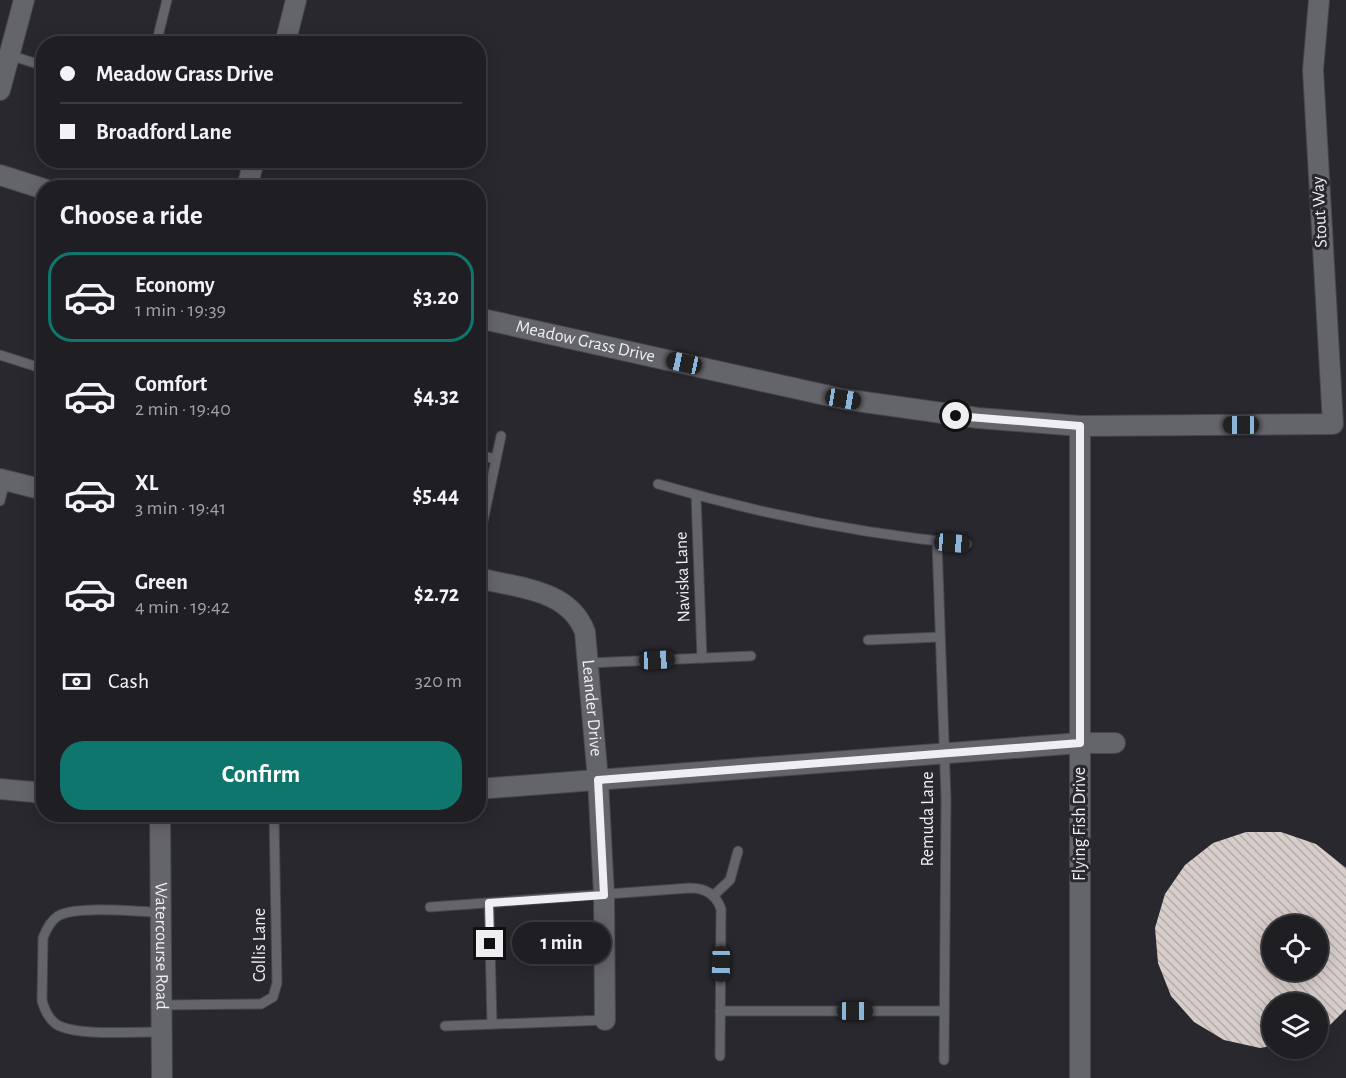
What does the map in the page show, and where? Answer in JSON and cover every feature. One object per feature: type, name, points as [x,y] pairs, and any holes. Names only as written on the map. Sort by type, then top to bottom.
[{"type":"street","points":[[0,90],[9,55],[11,34],[24,0]]},
{"type":"street","points":[[287,36],[296,0]]},
{"type":"street","name":"Stout Way","points":[[1319,0],[1313,70],[1333,424]]},
{"type":"street","points":[[0,175],[36,186]]},
{"type":"street","name":"Meadow Grass Drive","points":[[486,320],[843,399],[978,418],[1080,426],[1333,424]]},
{"type":"street","name":"Flying Fish Drive","points":[[1080,426],[1080,1078]]},
{"type":"street","points":[[3,480],[36,487]]},
{"type":"street","name":"Leander Drive","points":[[486,580],[550,595],[567,605],[581,622],[585,632],[598,780],[604,895],[605,1020]]},
{"type":"street","points":[[486,788],[1080,743],[1115,743]]},
{"type":"street","points":[[0,789],[36,792]]},
{"type":"street","name":"Watercourse Road","points":[[160,822],[162,1078]]},
{"type":"lane","points":[[158,36],[168,0]]},
{"type":"lane","points":[[9,55],[36,63]]},
{"type":"lane","points":[[0,355],[36,366]]},
{"type":"lane","points":[[486,507],[501,436]]},
{"type":"lane","points":[[486,457],[496,459]]},
{"type":"lane","points":[[0,501],[3,480]]},
{"type":"lane","points":[[658,484],[816,524],[967,544]]},
{"type":"lane","name":"Naviska Lane","points":[[696,495],[702,658]]},
{"type":"lane","name":"Remuda Lane","points":[[937,541],[944,754],[944,1060]]},
{"type":"lane","points":[[868,640],[940,637]]},
{"type":"lane","points":[[588,663],[751,656]]},
{"type":"lane","name":"Collis Lane","points":[[162,1005],[261,1004],[273,997],[277,983],[274,822]]},
{"type":"lane","points":[[713,896],[730,880],[738,851]]},
{"type":"lane","points":[[430,907],[699,888],[713,896],[718,902],[721,917],[720,1056]]},
{"type":"lane","points":[[489,903],[492,1024]]},
{"type":"lane","points":[[160,912],[73,911],[52,921],[43,938],[42,1000],[45,1009],[55,1023],[71,1030],[162,1032]]},
{"type":"lane","points":[[720,1011],[944,1011]]},
{"type":"lane","points":[[445,1026],[605,1020]]},
{"type":"building","points":[[1246,832],[1281,832],[1316,844],[1346,868],[1346,1009],[1329,1026],[1328,993],[1262,993],[1262,1048],[1224,1040],[1194,1022],[1171,996],[1158,963],[1155,928],[1165,894],[1185,865],[1213,843]]},
{"type":"route","points":[[490,944],[489,903],[604,895],[598,780],[1080,743],[1080,426],[956,416]]}]
